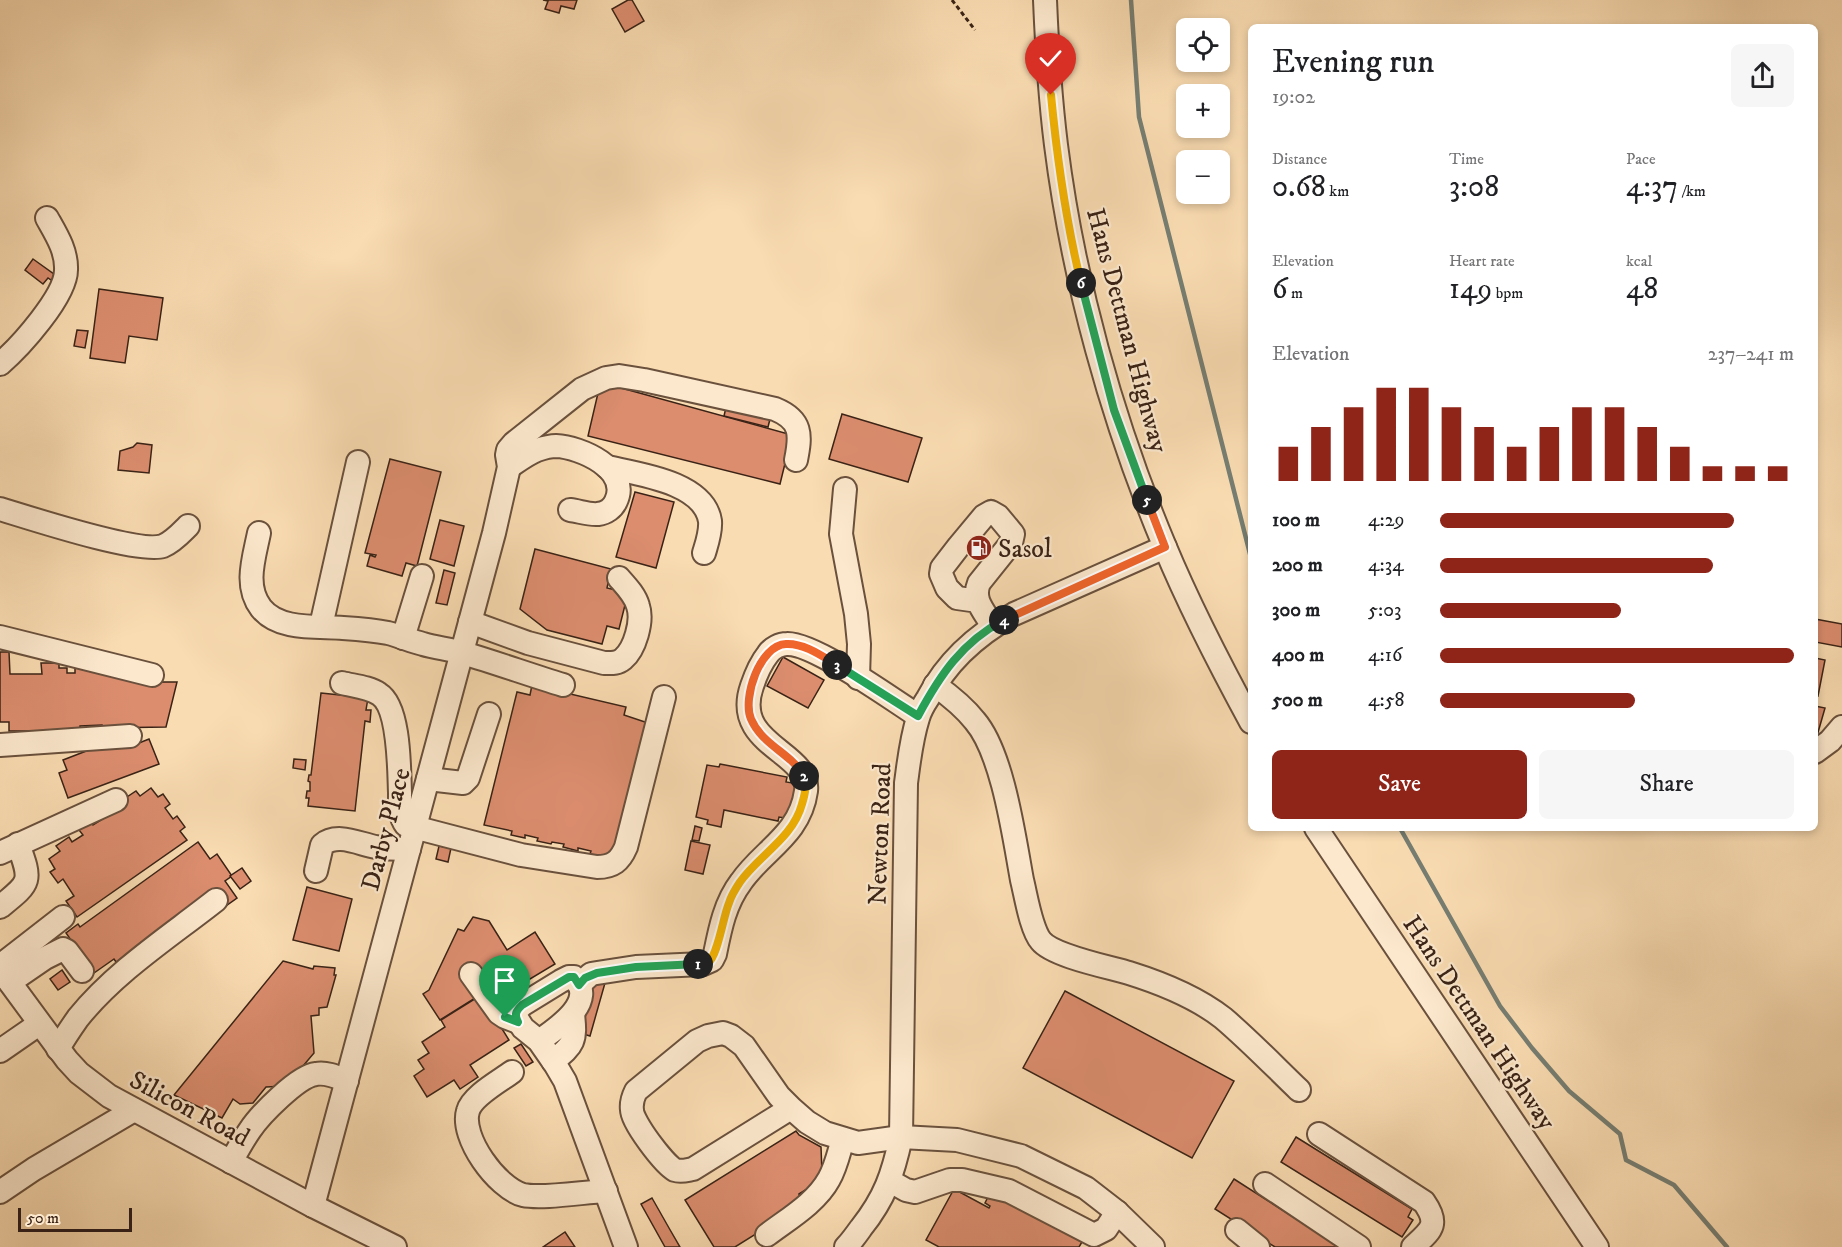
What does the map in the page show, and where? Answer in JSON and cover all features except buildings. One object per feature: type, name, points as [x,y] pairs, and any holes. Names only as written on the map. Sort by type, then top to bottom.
[{"type":"street","name":"Hans Dettman Highway","points":[[1045,0],[1056,145],[1077,266],[1114,410],[1165,547],[1211,645],[1248,716]]},
{"type":"street","points":[[6,359],[52,304],[63,284],[66,260],[61,244],[47,218]]},
{"type":"street","name":"Darby Place","points":[[313,1206],[494,533],[509,467],[508,450],[582,389],[606,378],[619,376],[655,382],[784,413],[795,423],[798,430],[800,440],[796,460]]},
{"type":"street","points":[[509,467],[527,454],[554,446],[571,449],[607,467],[666,482],[687,490],[697,497],[707,510],[710,521],[710,532],[704,553]]},
{"type":"street","points":[[321,626],[358,462]]},
{"type":"street","points":[[570,510],[601,513],[615,503],[619,493],[618,482],[607,467]]},
{"type":"street","points":[[845,489],[841,534],[857,624],[858,678]]},
{"type":"street","points":[[0,509],[110,540],[150,548],[163,546],[174,540],[188,526]]},
{"type":"street","points":[[259,533],[252,571],[255,597],[261,608],[281,622],[367,629],[461,653],[563,686]]},
{"type":"street","name":"Newton Road","points":[[846,1247],[872,1215],[890,1181],[901,1137],[906,783],[918,716],[949,664],[993,626],[1014,614],[1165,547]]},
{"type":"street","points":[[404,638],[422,576]]},
{"type":"street","points":[[470,622],[549,650],[604,663],[614,663],[622,660],[630,651],[639,620],[639,607],[635,598],[619,578]]},
{"type":"street","points":[[978,602],[993,626]]},
{"type":"street","points":[[0,637],[153,675]]},
{"type":"street","points":[[579,985],[585,978],[597,973],[636,967],[703,964],[712,960],[729,902],[739,884],[795,822],[806,792],[803,774],[762,736],[750,718],[748,707],[748,696],[759,665],[771,650],[782,644],[790,643],[810,650],[918,716]]},
{"type":"street","points":[[342,683],[378,693],[387,704],[394,723],[400,814],[412,838]]},
{"type":"street","points":[[935,685],[975,720],[984,733],[993,754],[1027,902],[1037,936],[1042,943],[1050,949],[1130,974],[1194,999],[1222,1018],[1299,1090]]},
{"type":"street","points":[[316,871],[322,845],[332,839],[386,848],[412,838],[597,867],[606,867],[615,863],[621,858],[626,847],[664,697]]},
{"type":"street","points":[[428,779],[463,783],[468,778],[489,714]]},
{"type":"street","points":[[1818,750],[1830,741],[1842,727]]},
{"type":"street","points":[[0,745],[130,736]]},
{"type":"street","points":[[0,907],[27,882],[28,870],[9,848],[116,800]]},
{"type":"street","name":"Hans Dettman Highway","points":[[1318,831],[1597,1247]]},
{"type":"street","points":[[58,1049],[80,1016],[108,987],[131,966],[216,900]]},
{"type":"street","points":[[3,972],[63,917]]},
{"type":"street","points":[[3,972],[45,958],[63,949],[82,971]]},
{"type":"street","name":"Silicon Road","points":[[3,972],[58,1049],[94,1086],[134,1110],[313,1206],[395,1247]]},
{"type":"street","points":[[471,974],[499,1013],[518,1022],[538,1041],[565,1081],[626,1247]]},
{"type":"street","points":[[518,1022],[516,1011],[522,1005],[561,981],[574,977],[579,985],[579,1003],[573,1014],[563,1024],[538,1041]]},
{"type":"street","points":[[553,1061],[569,1049],[575,1029],[573,1014]]},
{"type":"street","points":[[3,1043],[39,1024]]},
{"type":"street","points":[[791,1108],[693,1169],[683,1171],[674,1169],[640,1130],[632,1112],[632,1100],[636,1091],[697,1041],[723,1033],[732,1036],[744,1046],[779,1096],[816,1127],[858,1143],[901,1137],[957,1140],[1021,1156],[1086,1188],[1117,1212],[1153,1247]]},
{"type":"street","points":[[512,1072],[473,1102],[468,1110],[467,1121],[473,1143],[488,1167],[509,1188],[525,1195],[606,1191]]},
{"type":"street","points":[[231,1162],[250,1129],[282,1095],[299,1082],[313,1074],[322,1073],[347,1081]]},
{"type":"street","points":[[0,1192],[34,1169],[134,1110]]},
{"type":"street","points":[[1318,1134],[1424,1203],[1431,1212],[1433,1220],[1431,1230],[1413,1247]]},
{"type":"street","points":[[767,1235],[821,1192],[830,1178],[843,1139]]},
{"type":"street","points":[[890,1181],[915,1192],[950,1180],[962,1180],[1009,1191],[1092,1241],[1106,1229],[1117,1212]]},
{"type":"street","points":[[1265,1184],[1359,1247]]},
{"type":"street","points":[[1237,1230],[1258,1247]]},
{"type":"path","points":[[952,0],[975,30]]},
{"type":"waterway","points":[[1131,0],[1139,117],[1248,546]]},
{"type":"waterway","points":[[1402,831],[1500,1006],[1532,1048],[1569,1091],[1620,1134],[1626,1160],[1674,1185],[1727,1247]]},
{"type":"place","name":"Sasol","points":[[979,548]]},
{"type":"route","points":[[505,1017],[518,1022],[516,1011],[522,1005],[569,977],[574,977],[579,985],[591,974],[636,967],[703,964],[712,960],[729,902],[739,884],[795,822],[806,792],[803,774],[762,736],[750,718],[748,696],[759,665],[771,650],[782,644],[790,643],[810,650],[840,666],[918,716],[949,664],[993,626],[1014,614],[1165,547],[1114,410],[1077,266],[1056,145],[1051,95]]}]
